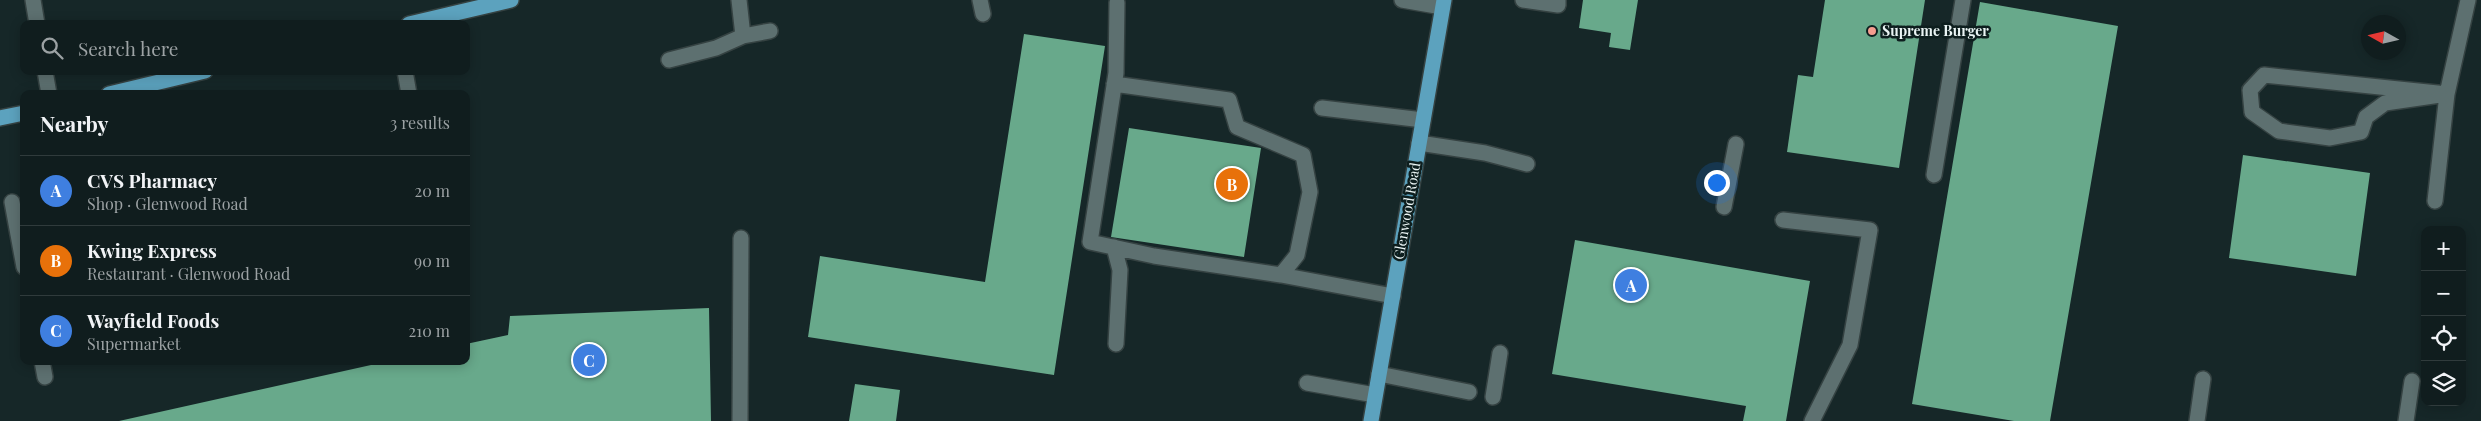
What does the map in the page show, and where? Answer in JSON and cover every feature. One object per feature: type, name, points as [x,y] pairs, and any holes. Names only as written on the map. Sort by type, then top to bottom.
[{"type":"main road","points":[[425,20],[511,0]]},
{"type":"main road","name":"Glenwood Road","points":[[1371,421],[1443,4]]},
{"type":"main road","points":[[126,90],[188,75]]},
{"type":"main road","points":[[0,118],[20,114]]},
{"type":"lane","points":[[33,0],[36,20]]},
{"type":"lane","points":[[739,0],[743,36]]},
{"type":"lane","points":[[1402,0],[1443,4]]},
{"type":"lane","points":[[1524,0],[1558,5],[1558,0]]},
{"type":"lane","points":[[1934,175],[1963,0]]},
{"type":"lane","points":[[2435,201],[2447,94],[2468,0]]},
{"type":"lane","points":[[1117,3],[1115,79],[1090,242],[1154,256],[1281,275],[1393,296]]},
{"type":"lane","points":[[669,60],[716,48],[743,36],[770,31]]},
{"type":"lane","points":[[46,75],[48,90]]},
{"type":"lane","points":[[406,75],[408,90]]},
{"type":"lane","points":[[2264,75],[2447,94],[2385,104],[2366,117],[2361,132],[2330,138],[2279,131],[2252,112],[2250,90],[2264,75]]},
{"type":"lane","points":[[1115,79],[1229,100],[1237,127],[1303,155],[1310,192],[1297,255],[1281,275]]},
{"type":"lane","points":[[1322,108],[1423,120]]},
{"type":"lane","points":[[1419,143],[1485,153],[1526,164]]},
{"type":"lane","points":[[1724,208],[1736,144]]},
{"type":"lane","points":[[12,202],[20,245]]},
{"type":"lane","points":[[1782,220],[1870,230],[1850,345],[1812,421]]},
{"type":"lane","points":[[740,238],[740,421]]},
{"type":"lane","points":[[1114,247],[1120,270],[1116,344]]},
{"type":"lane","points":[[1493,397],[1500,353]]},
{"type":"lane","points":[[43,365],[46,377]]},
{"type":"lane","points":[[1379,374],[1469,392]]},
{"type":"lane","points":[[2197,421],[2203,379]]},
{"type":"lane","points":[[2406,421],[2412,381]]},
{"type":"lane","points":[[1307,383],[1375,395]]},
{"type":"building","points":[[1583,0],[1638,0],[1630,50],[1609,47],[1611,33],[1579,28]]},
{"type":"building","points":[[1825,0],[1925,0],[1899,168],[1787,152],[1798,75],[1813,77]]},
{"type":"building","points":[[1980,2],[2118,26],[2050,421],[2014,421],[1912,404]]},
{"type":"building","points":[[1024,34],[1105,46],[1054,375],[808,337],[820,256],[985,282]]},
{"type":"building","points":[[1129,128],[1261,148],[1244,257],[1111,237]]},
{"type":"building","points":[[2243,155],[2370,173],[2356,276],[2229,258]]},
{"type":"building","points":[[1575,240],[1810,281],[1786,421],[1743,421],[1746,406],[1552,374]]},
{"type":"building","points":[[709,308],[711,421],[119,421],[371,365],[470,365],[470,343],[508,335],[510,316]]},
{"type":"building","points":[[855,384],[900,390],[896,421],[849,421]]},
{"type":"place","name":"Supreme Burger","points":[[1872,31]]},
{"type":"place","name":"Kwing Express","points":[[1232,184]]},
{"type":"place","name":"CVS Pharmacy","points":[[1631,285]]},
{"type":"place","name":"Wayfield Foods","points":[[589,360]]}]
